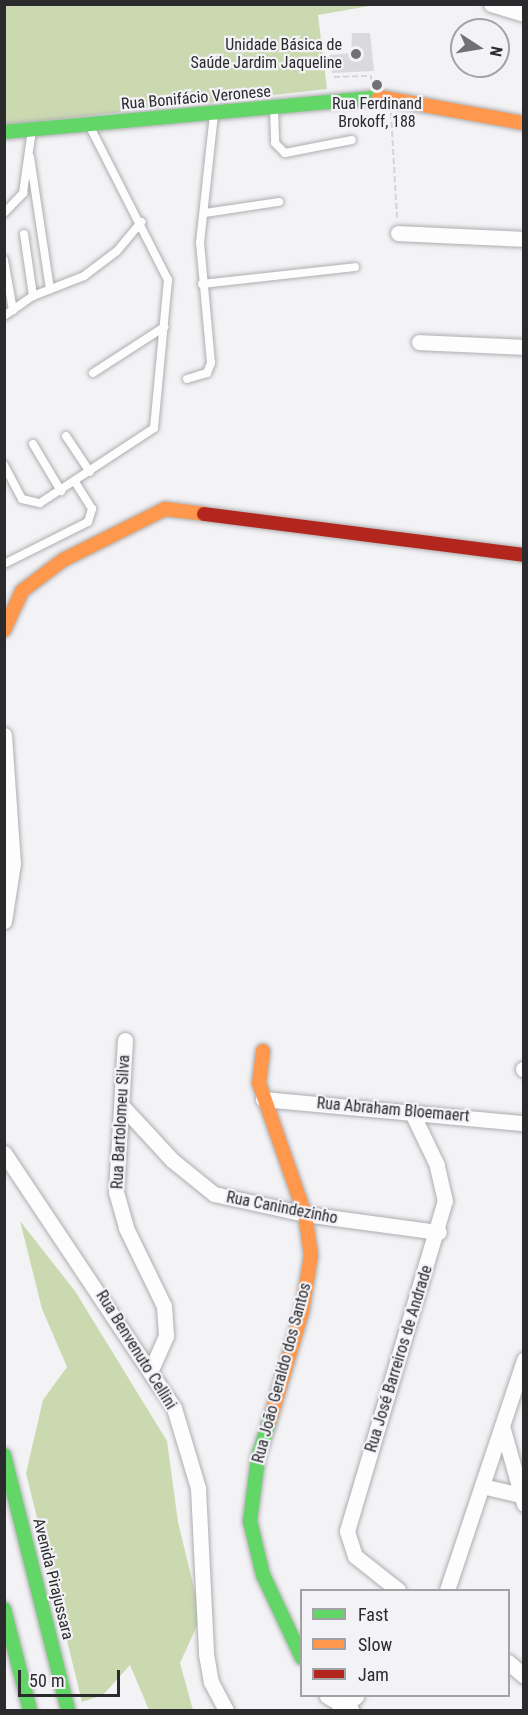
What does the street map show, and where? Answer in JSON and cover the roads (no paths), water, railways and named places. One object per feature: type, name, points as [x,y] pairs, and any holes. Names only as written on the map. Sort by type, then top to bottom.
[{"type":"street","points":[[491,4],[524,14]]},
{"type":"street","name":"Rua Bonifácio Veronese","points":[[4,132],[88,123],[274,109],[390,96],[524,123]]},
{"type":"street","points":[[398,233],[524,239]]},
{"type":"street","points":[[419,342],[523,347],[524,337]]},
{"type":"street","points":[[4,630],[22,591],[63,560],[165,509],[524,555]]},
{"type":"street","points":[[4,735],[13,863],[4,921]]},
{"type":"street","name":"Rua Bartolomeu Silva","points":[[125,1040],[124,1108],[116,1192],[120,1214],[157,1287],[167,1325],[152,1369]]},
{"type":"street","name":"Rua João Geraldo dos Santos","points":[[263,1051],[259,1069],[263,1099],[305,1214],[311,1238],[308,1282],[265,1431],[250,1521],[263,1575],[300,1654]]},
{"type":"street","name":"Rua Abraham Bloemaert","points":[[263,1099],[524,1123]]},
{"type":"street","name":"Rua Canindezinho","points":[[124,1108],[172,1160],[214,1194],[305,1214],[439,1232]]},
{"type":"street","name":"Rua José Barreiros de Andrade","points":[[397,1589],[356,1556],[347,1531],[439,1232],[444,1185],[411,1111]]},
{"type":"street","name":"Rua Benvenuto Cellini","points":[[4,1153],[152,1369],[178,1419],[198,1488],[206,1654],[212,1682],[226,1710]]},
{"type":"street","points":[[447,1589],[524,1360]]},
{"type":"street","points":[[501,1424],[520,1499]]},
{"type":"street","name":"Avenida Pirajussara","points":[[4,1455],[69,1710]]},
{"type":"street","points":[[482,1486],[520,1499]]},
{"type":"street","points":[[5,1610],[30,1710]]},
{"type":"street","points":[[510,1664],[524,1676]]},
{"type":"street","points":[[330,1697],[345,1709],[354,1697]]},
{"type":"lane","points":[[274,109],[276,143],[285,153],[352,140]]},
{"type":"lane","points":[[187,380],[207,373],[211,366],[202,284],[205,213],[214,113]]},
{"type":"lane","points":[[4,465],[28,501],[40,503],[152,432],[168,280],[141,222],[88,123]]},
{"type":"lane","points":[[4,213],[23,193],[30,157],[32,128]]},
{"type":"lane","points":[[30,157],[50,290]]},
{"type":"lane","points":[[205,213],[279,202]]},
{"type":"lane","points":[[4,316],[33,296],[84,276],[117,251],[141,222]]},
{"type":"lane","points":[[24,234],[33,296]]},
{"type":"lane","points":[[4,260],[13,310]]},
{"type":"lane","points":[[202,284],[355,267]]},
{"type":"lane","points":[[93,373],[164,327]]},
{"type":"lane","points":[[66,435],[90,472]]},
{"type":"lane","points":[[33,444],[61,491]]},
{"type":"lane","points":[[4,564],[88,522],[92,509],[75,482]]},
{"type":"place","name":"Unidade Básica de Saúde Jardim Jaqueline","points":[[356,54]]},
{"type":"place","name":"Rua Ferdinand Brokoff, 188","points":[[377,85]]}]
